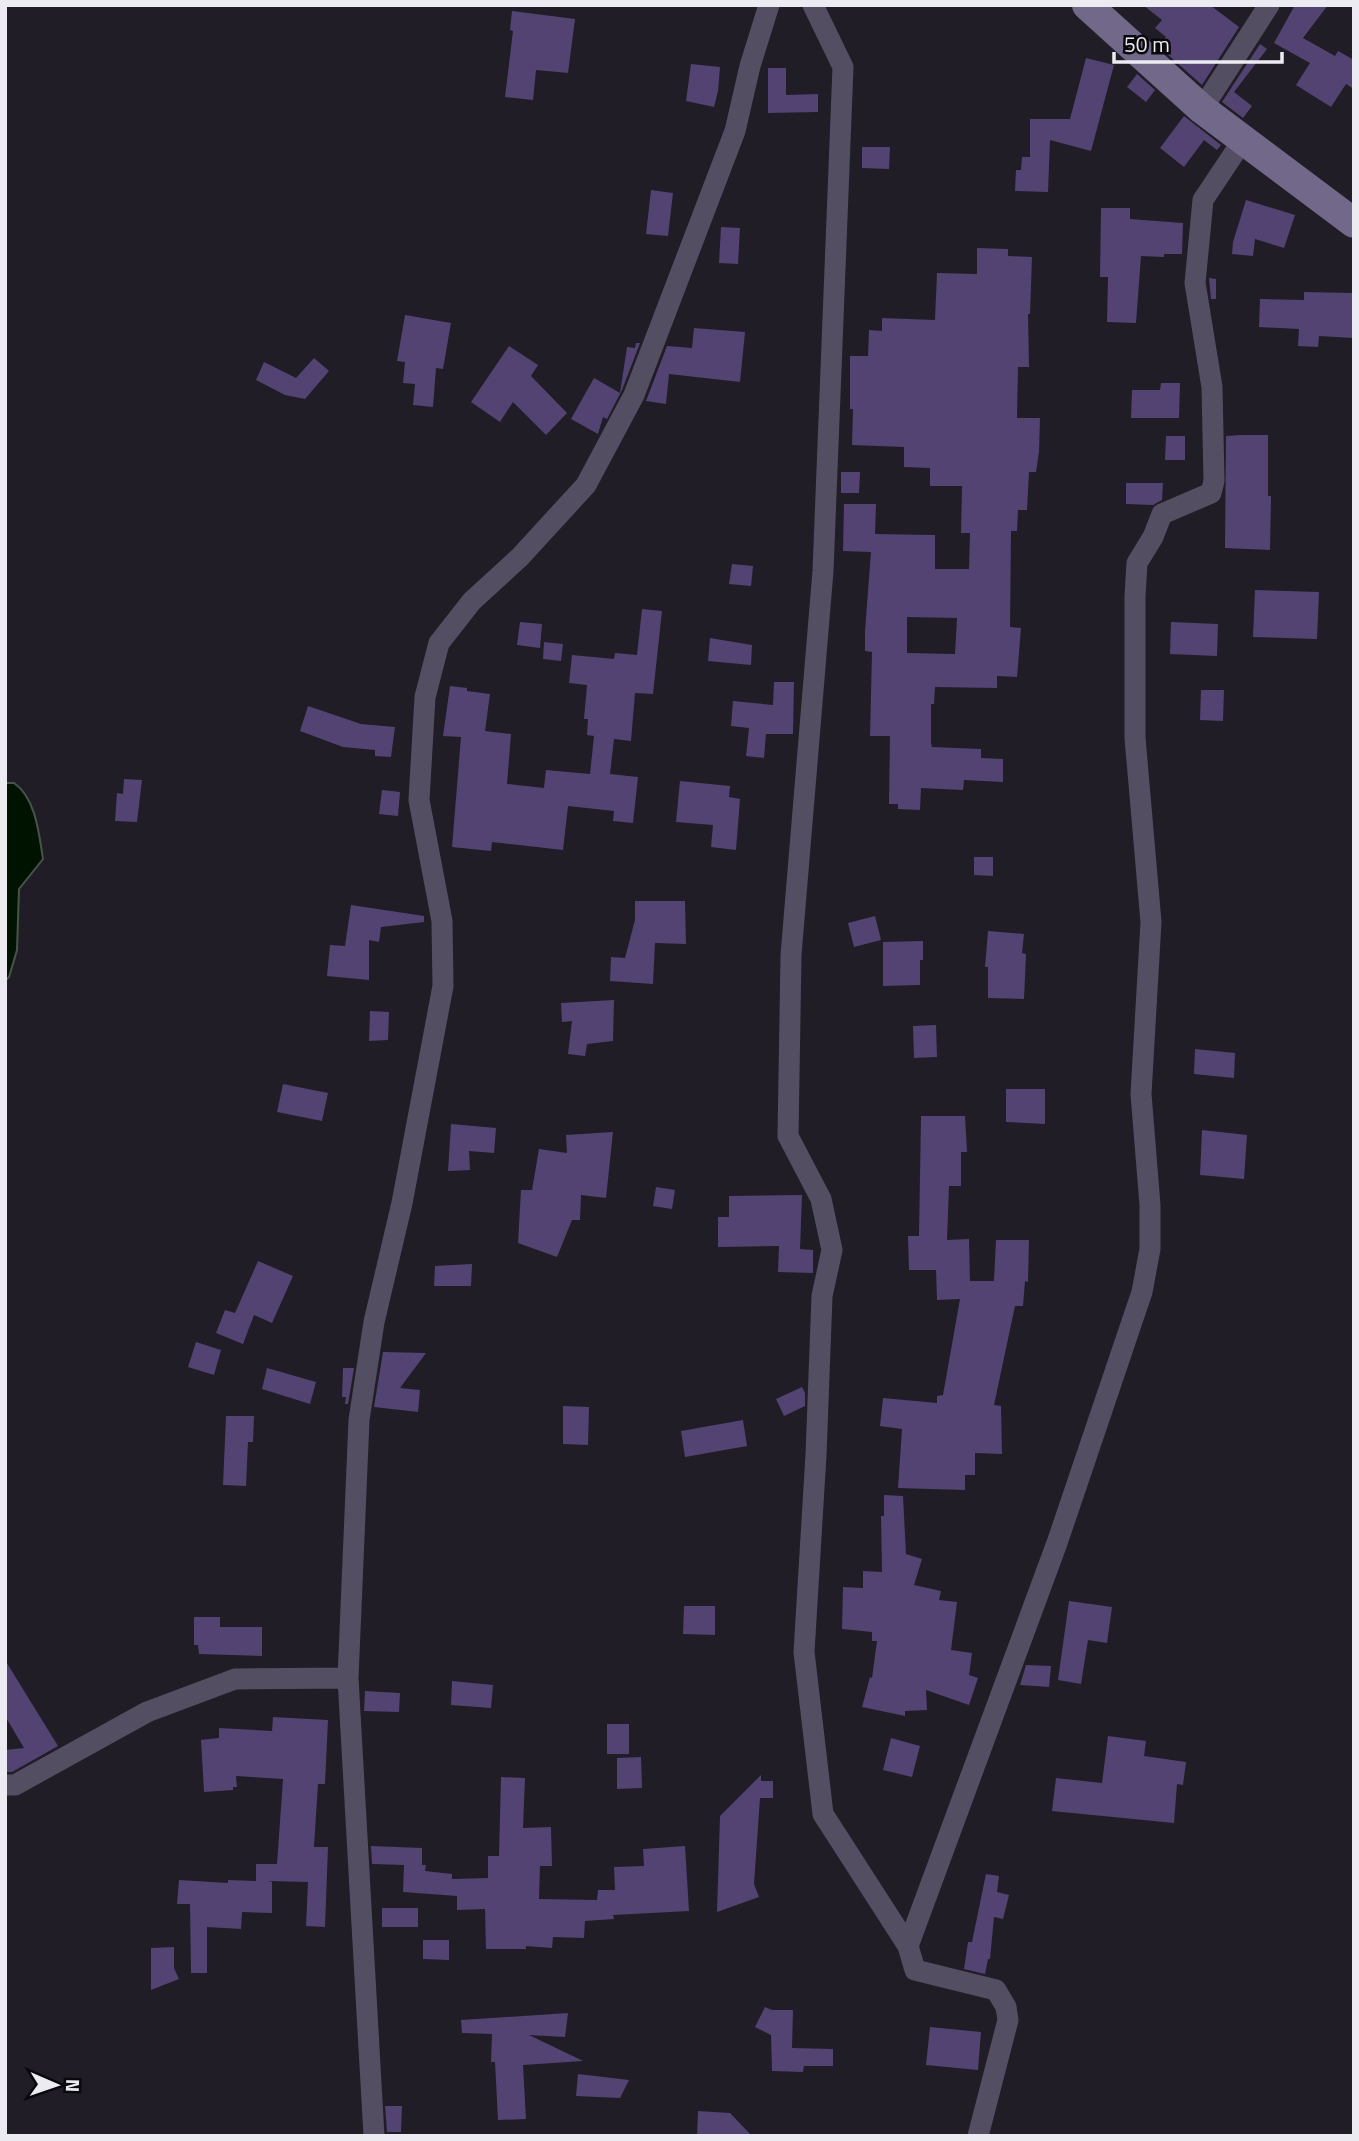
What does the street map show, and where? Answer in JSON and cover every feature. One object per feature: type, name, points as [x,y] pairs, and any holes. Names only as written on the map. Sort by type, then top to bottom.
[{"type":"main road","points":[[1087,5],[1202,109],[1354,223]]},
{"type":"street","points":[[374,2136],[348,1678],[359,1420],[374,1322],[401,1203],[443,986],[442,920],[419,800],[425,697],[439,643],[472,601],[520,557],[586,485],[634,395],[736,131],[750,66],[769,5]]},
{"type":"street","points":[[813,5],[842,67],[823,571],[791,955],[788,1136],[821,1199],[832,1250],[822,1296],[804,1652],[824,1814],[908,1946],[915,1970],[996,1990],[1006,2007],[1008,2020],[978,2136]]},
{"type":"street","points":[[1202,109],[1269,5]]},
{"type":"street","points":[[908,1946],[1057,1543],[1142,1292],[1148,1259],[1150,1205],[1142,1094],[1151,922],[1135,738],[1137,564],[1153,537],[1162,514],[1211,493],[1214,481],[1212,387],[1195,283],[1203,201],[1243,140]]},
{"type":"street","points":[[5,1785],[15,1785],[147,1712],[235,1679],[348,1678]]},
{"type":"shaded area","points":[[5,783],[14,783],[32,807],[43,859],[19,889],[17,950],[9,977],[5,981]]},
{"type":"building","points":[[1143,5],[1210,5],[1239,27],[1202,85],[1158,46],[1166,37],[1155,28],[1162,20]]},
{"type":"building","points":[[1295,5],[1328,5],[1303,38],[1335,56],[1338,51],[1354,60],[1354,89],[1346,84],[1331,107],[1296,85],[1310,63],[1274,43]]},
{"type":"building","points":[[512,11],[575,19],[568,73],[536,70],[533,100],[505,97],[513,31],[510,30]]},
{"type":"building","points":[[1260,44],[1267,49],[1234,92],[1252,106],[1243,118],[1222,102]]},
{"type":"building","points":[[1086,58],[1114,65],[1091,151],[1050,140],[1048,192],[1015,191],[1016,170],[1021,170],[1022,157],[1030,157],[1030,119],[1070,119]]},
{"type":"building","points":[[691,64],[720,67],[714,107],[686,101]]},
{"type":"building","points":[[768,68],[786,68],[786,95],[818,94],[818,112],[768,113]]},
{"type":"building","points":[[1137,74],[1155,90],[1146,102],[1127,87]]},
{"type":"building","points":[[1184,116],[1221,145],[1217,150],[1204,140],[1184,167],[1160,148]]},
{"type":"building","points":[[862,147],[890,147],[889,169],[862,168]]},
{"type":"building","points":[[651,190],[673,193],[668,236],[646,234]]},
{"type":"building","points":[[1246,200],[1295,215],[1284,248],[1255,239],[1253,256],[1232,254]]},
{"type":"building","points":[[1101,208],[1130,208],[1130,219],[1183,223],[1182,254],[1164,254],[1164,257],[1141,256],[1136,323],[1107,322],[1108,277],[1100,277]]},
{"type":"building","points":[[721,227],[740,228],[738,264],[719,263]]},
{"type":"building","points":[[977,248],[1008,249],[1008,256],[1032,257],[1028,314],[1029,367],[1018,367],[1017,418],[1040,418],[1039,452],[1036,472],[1029,472],[1027,510],[1018,510],[1017,531],[1011,531],[1010,627],[1021,628],[1017,677],[997,676],[997,688],[935,687],[934,704],[931,704],[931,743],[932,747],[981,749],[981,758],[1003,759],[1003,782],[964,780],[963,790],[921,788],[920,810],[898,809],[898,804],[889,804],[890,736],[870,736],[872,652],[865,651],[865,631],[871,552],[843,551],[844,504],[876,504],[875,534],[935,535],[935,569],[969,569],[970,533],[961,533],[962,486],[930,486],[930,468],[904,467],[904,447],[852,445],[850,356],[868,356],[869,330],[882,331],[882,318],[935,320],[937,273],[977,274]],"holes":[[[907,617],[957,618],[955,654],[907,653]]]},
{"type":"building","points":[[1209,278],[1216,279],[1216,299],[1211,299]]},
{"type":"building","points":[[1304,292],[1354,293],[1353,338],[1319,336],[1318,347],[1298,346],[1299,329],[1259,327],[1260,299],[1304,300]]},
{"type":"building","points":[[405,315],[451,323],[443,369],[436,368],[433,407],[413,405],[415,384],[403,383],[405,362],[397,361]]},
{"type":"building","points":[[694,328],[745,332],[740,382],[669,374],[666,404],[646,401],[667,346],[692,348]]},
{"type":"building","points":[[636,343],[640,343],[622,390],[607,419],[603,417],[598,434],[571,419],[594,378],[620,393],[627,347],[635,348]]},
{"type":"building","points":[[509,346],[538,365],[531,376],[567,413],[546,435],[513,402],[500,422],[471,402]]},
{"type":"building","points":[[314,358],[329,371],[305,399],[285,395],[256,380],[264,362],[296,378]]},
{"type":"building","points":[[1161,383],[1180,383],[1179,418],[1131,418],[1132,390],[1160,390]]},
{"type":"building","points":[[1268,435],[1270,550],[1225,548],[1226,436]]},
{"type":"building","points":[[1166,436],[1185,436],[1185,460],[1165,460]]},
{"type":"building","points":[[841,472],[860,472],[859,493],[841,493]]},
{"type":"building","points":[[1126,483],[1163,483],[1162,500],[1153,505],[1126,504]]},
{"type":"building","points":[[732,564],[753,566],[751,586],[729,584]]},
{"type":"building","points":[[1255,590],[1319,592],[1317,639],[1253,637]]},
{"type":"building","points":[[642,609],[662,611],[653,694],[635,693],[631,741],[614,739],[610,774],[638,777],[633,823],[613,821],[614,811],[568,806],[563,850],[492,842],[491,851],[452,847],[461,737],[443,736],[450,686],[490,694],[485,731],[511,734],[507,784],[544,788],[546,770],[590,774],[594,736],[587,735],[588,719],[584,719],[587,685],[569,683],[572,655],[614,659],[615,653],[637,655]]},
{"type":"building","points":[[520,622],[542,624],[540,648],[517,645]]},
{"type":"building","points":[[1171,622],[1218,624],[1217,656],[1170,654]]},
{"type":"building","points":[[710,638],[752,645],[751,665],[708,661]]},
{"type":"building","points":[[544,642],[563,644],[561,661],[543,659]]},
{"type":"building","points":[[774,682],[794,682],[793,734],[766,734],[764,758],[746,756],[749,728],[731,726],[733,701],[773,705]]},
{"type":"building","points":[[1201,690],[1224,690],[1223,721],[1200,720]]},
{"type":"building","points":[[308,706],[361,724],[395,727],[391,757],[375,756],[375,750],[343,747],[300,731]]},
{"type":"building","points":[[124,779],[142,780],[137,822],[115,821],[117,793],[123,794]]},
{"type":"building","points":[[680,781],[730,786],[729,797],[740,799],[736,850],[711,847],[713,825],[676,822]]},
{"type":"building","points":[[382,790],[400,792],[398,816],[379,814]]},
{"type":"building","points":[[974,857],[993,857],[993,876],[974,875]]},
{"type":"building","points":[[635,901],[685,901],[686,944],[655,943],[653,984],[610,981],[611,957],[625,958],[635,920]]},
{"type":"building","points":[[351,905],[424,916],[424,922],[381,927],[379,942],[369,940],[369,980],[327,976],[330,945],[345,946]]},
{"type":"building","points":[[875,916],[881,940],[854,947],[848,923]]},
{"type":"building","points":[[988,931],[1024,934],[1024,999],[988,998],[988,967],[985,967]]},
{"type":"building","points":[[923,941],[920,985],[883,986],[883,942]]},
{"type":"building","points":[[614,1000],[613,1041],[587,1044],[585,1056],[568,1054],[572,1021],[562,1022],[561,1003]]},
{"type":"building","points":[[370,1011],[389,1012],[388,1040],[369,1041]]},
{"type":"building","points":[[936,1025],[937,1057],[914,1058],[913,1026]]},
{"type":"building","points":[[1195,1049],[1235,1053],[1234,1078],[1194,1074]]},
{"type":"building","points":[[283,1084],[328,1093],[322,1121],[277,1112]]},
{"type":"building","points":[[1006,1089],[1045,1089],[1045,1124],[1006,1122]]},
{"type":"building","points":[[921,1116],[965,1116],[967,1152],[961,1152],[961,1186],[949,1186],[947,1240],[969,1239],[970,1281],[994,1281],[996,1240],[1029,1240],[1028,1282],[1025,1281],[1023,1306],[1015,1306],[994,1405],[1001,1406],[1002,1454],[975,1453],[975,1475],[965,1475],[965,1490],[898,1488],[902,1429],[880,1426],[883,1398],[937,1403],[937,1396],[943,1395],[960,1299],[937,1300],[936,1270],[909,1270],[908,1236],[919,1236]]},
{"type":"building","points":[[451,1124],[496,1128],[494,1153],[469,1151],[470,1170],[448,1171]]},
{"type":"building","points":[[1202,1130],[1247,1135],[1244,1179],[1200,1175]]},
{"type":"building","points":[[613,1132],[606,1198],[581,1195],[580,1220],[572,1220],[557,1257],[518,1243],[521,1190],[532,1190],[539,1149],[567,1153],[566,1135]]},
{"type":"building","points":[[656,1187],[675,1190],[672,1209],[653,1206]]},
{"type":"building","points":[[802,1195],[800,1249],[813,1250],[813,1273],[778,1272],[779,1246],[718,1247],[718,1217],[729,1217],[729,1196]]},
{"type":"building","points":[[258,1261],[293,1276],[272,1323],[254,1315],[243,1344],[216,1333],[225,1310],[235,1313]]},
{"type":"building","points":[[472,1264],[471,1286],[434,1286],[435,1266]]},
{"type":"building","points":[[196,1342],[221,1350],[214,1375],[188,1367]]},
{"type":"building","points":[[383,1352],[426,1353],[400,1388],[420,1390],[418,1412],[374,1407]]},
{"type":"building","points":[[267,1368],[316,1382],[310,1404],[262,1389]]},
{"type":"building","points":[[343,1368],[354,1368],[348,1404],[345,1404],[346,1397],[342,1397]]},
{"type":"building","points":[[802,1387],[805,1406],[784,1416],[776,1399]]},
{"type":"building","points":[[563,1406],[589,1407],[588,1445],[563,1444]]},
{"type":"building","points":[[226,1416],[254,1416],[253,1442],[248,1442],[246,1486],[223,1485]]},
{"type":"building","points":[[743,1420],[747,1446],[685,1457],[681,1431]]},
{"type":"building","points":[[884,1495],[903,1496],[906,1554],[922,1559],[914,1585],[941,1591],[939,1600],[957,1602],[951,1650],[972,1653],[969,1675],[978,1678],[969,1705],[926,1690],[927,1710],[905,1711],[905,1716],[862,1707],[870,1677],[872,1678],[877,1641],[872,1641],[872,1632],[842,1629],[843,1587],[863,1588],[863,1571],[882,1572],[881,1516],[884,1516]]},
{"type":"building","points":[[1069,1601],[1112,1607],[1107,1643],[1088,1640],[1081,1684],[1058,1680]]},
{"type":"building","points":[[684,1606],[715,1606],[715,1635],[683,1634]]},
{"type":"building","points":[[194,1617],[220,1617],[220,1627],[262,1627],[262,1656],[199,1654],[198,1645],[194,1645]]},
{"type":"building","points":[[5,1660],[58,1746],[12,1772],[5,1772],[5,1750],[24,1748],[5,1716]]},
{"type":"building","points":[[1026,1665],[1051,1666],[1049,1687],[1020,1685]]},
{"type":"building","points":[[452,1681],[493,1685],[491,1708],[451,1705]]},
{"type":"building","points":[[365,1691],[400,1693],[399,1712],[364,1711]]},
{"type":"building","points":[[273,1717],[328,1720],[325,1784],[318,1784],[314,1847],[328,1847],[325,1927],[306,1926],[308,1882],[268,1881],[272,1882],[272,1913],[242,1912],[241,1929],[207,1927],[207,1973],[191,1973],[190,1904],[177,1904],[179,1880],[228,1883],[228,1880],[256,1881],[256,1864],[277,1864],[283,1779],[236,1776],[237,1787],[233,1787],[233,1790],[204,1792],[201,1740],[219,1738],[219,1728],[272,1731]]},
{"type":"building","points":[[607,1724],[629,1724],[629,1754],[607,1754]]},
{"type":"building","points":[[1108,1736],[1146,1741],[1144,1756],[1186,1762],[1183,1785],[1177,1784],[1174,1823],[1052,1811],[1056,1778],[1102,1783]]},
{"type":"building","points":[[891,1738],[920,1746],[912,1777],[883,1770]]},
{"type":"building","points":[[641,1757],[642,1788],[617,1789],[617,1758]]},
{"type":"building","points":[[761,1775],[761,1781],[773,1781],[773,1798],[760,1798],[754,1884],[759,1897],[717,1912],[720,1816]]},
{"type":"building","points":[[501,1777],[525,1778],[523,1828],[551,1827],[552,1866],[540,1866],[539,1899],[597,1900],[598,1890],[615,1890],[614,1867],[644,1866],[643,1849],[685,1846],[689,1911],[613,1915],[614,1919],[585,1921],[584,1938],[553,1937],[552,1948],[526,1946],[526,1949],[486,1949],[485,1909],[457,1910],[457,1896],[403,1892],[404,1865],[372,1864],[371,1846],[422,1848],[422,1865],[426,1865],[425,1871],[452,1874],[452,1879],[488,1878],[488,1856],[499,1856]]},
{"type":"building","points":[[986,1874],[999,1876],[997,1892],[1009,1895],[1003,1919],[994,1917],[990,1959],[985,1974],[964,1969],[968,1942],[972,1942]]},
{"type":"building","points":[[382,1908],[418,1908],[418,1927],[382,1927]]},
{"type":"building","points":[[423,1940],[449,1940],[449,1960],[423,1959]]},
{"type":"building","points":[[174,1947],[174,1968],[179,1979],[151,1990],[151,1948]]},
{"type":"building","points":[[765,2007],[772,2010],[793,2010],[792,2048],[833,2049],[833,2066],[804,2066],[803,2072],[772,2071],[771,2035],[755,2027]]},
{"type":"building","points":[[568,2013],[565,2037],[529,2035],[583,2061],[523,2065],[526,2119],[498,2120],[495,2062],[491,2062],[492,2034],[462,2033],[461,2020]]},
{"type":"building","points":[[930,2027],[981,2032],[978,2070],[926,2065]]},
{"type":"building","points":[[578,2074],[629,2080],[620,2098],[576,2096]]},
{"type":"building","points":[[385,2106],[402,2106],[401,2132],[387,2132]]},
{"type":"building","points":[[698,2111],[730,2113],[752,2136],[697,2136]]}]
